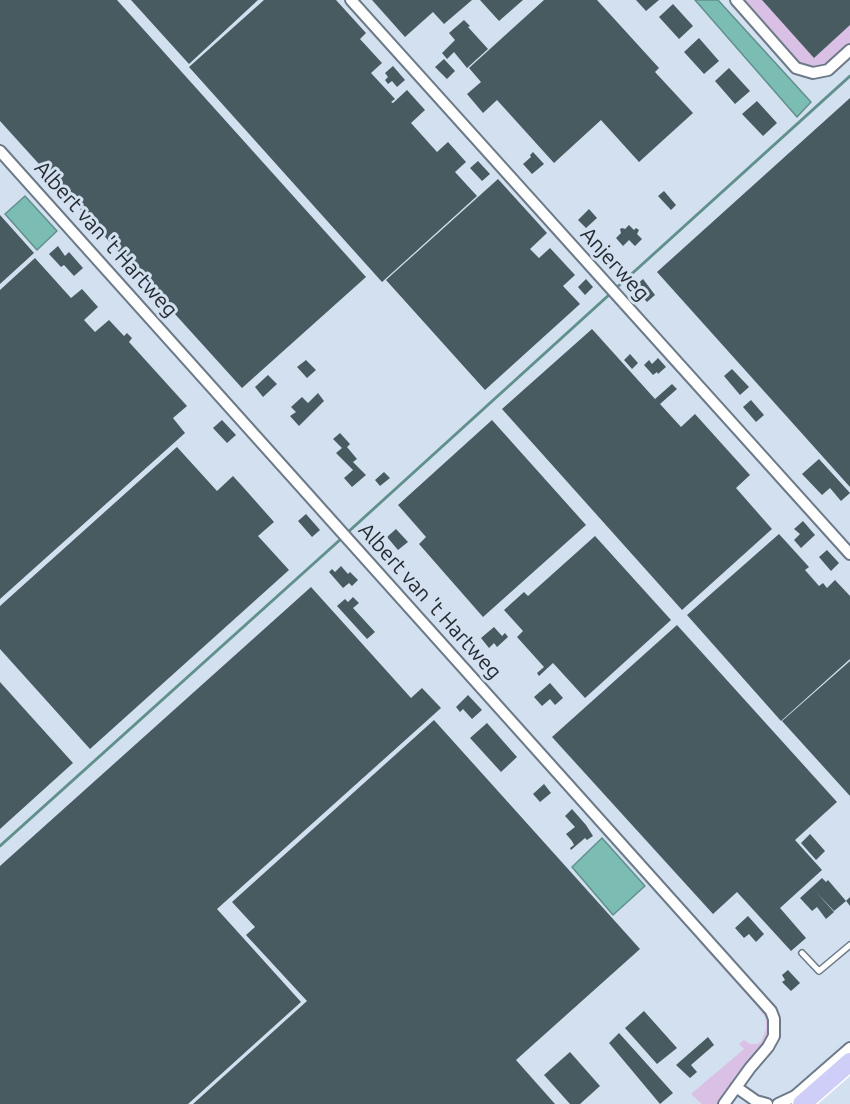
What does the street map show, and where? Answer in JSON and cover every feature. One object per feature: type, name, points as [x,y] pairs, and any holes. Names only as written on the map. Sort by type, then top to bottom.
[{"type":"main road","points":[[802,1104],[850,1062]]},
{"type":"main road","points":[[815,1104],[850,1072]]},
{"type":"street","name":"Anjerweg","points":[[351,0],[850,554]]},
{"type":"street","points":[[736,0],[796,68],[813,73],[828,70],[850,50]]},
{"type":"street","name":"Albert van 't Hartweg","points":[[0,151],[771,1011],[774,1019],[774,1036],[724,1104]]},
{"type":"street","points":[[778,1104],[795,1096],[850,1048]]},
{"type":"street","points":[[736,1087],[756,1101],[767,1104]]},
{"type":"lane","points":[[802,953],[819,971],[850,945]]},
{"type":"shaded area","points":[[695,0],[718,0],[811,102],[797,117]]},
{"type":"shaded area","points":[[741,0],[762,0],[814,57],[850,25],[850,47],[827,65],[812,67],[804,65],[789,54]]},
{"type":"shaded area","points":[[25,196],[57,231],[37,250],[5,214]]},
{"type":"shaded area","points":[[602,838],[645,886],[613,915],[572,867]]},
{"type":"shaded area","points":[[699,942],[705,942],[764,1009],[769,1023],[764,1045],[717,1104],[702,1104],[691,1094],[744,1049],[739,1044],[744,1040],[750,1044],[761,1042],[766,1022],[757,1006]]},
{"type":"building","points":[[0,0],[117,0],[366,277],[242,388],[0,121]]},
{"type":"building","points":[[131,0],[258,0],[189,64]]},
{"type":"building","points":[[264,0],[336,0],[366,33],[360,39],[382,63],[371,73],[395,99],[391,102],[393,103],[407,90],[425,110],[411,123],[437,152],[448,142],[466,162],[455,172],[477,196],[382,282],[189,67]]},
{"type":"building","points":[[372,0],[472,0],[444,24],[433,12],[405,37]]},
{"type":"building","points":[[480,0],[523,0],[499,21]]},
{"type":"building","points":[[544,0],[597,0],[659,68],[655,72],[693,113],[639,162],[601,120],[554,163],[497,100],[483,113],[467,94],[481,82],[469,68]]},
{"type":"building","points":[[636,0],[659,0],[646,11]]},
{"type":"building","points":[[762,0],[850,0],[850,25],[814,58]]},
{"type":"building","points":[[673,4],[693,26],[679,39],[659,17]]},
{"type":"building","points":[[464,20],[488,49],[467,68],[454,52],[447,59],[442,53],[455,40],[449,33]]},
{"type":"building","points":[[699,38],[719,61],[704,74],[684,52]]},
{"type":"building","points":[[444,59],[455,71],[447,79],[435,67]]},
{"type":"building","points":[[393,66],[405,80],[397,87],[392,81],[388,84],[385,80],[388,77],[385,73]]},
{"type":"building","points":[[729,68],[750,91],[735,104],[715,81]]},
{"type":"building","points":[[850,98],[850,487],[657,272]]},
{"type":"building","points":[[757,101],[777,123],[763,136],[742,114]]},
{"type":"building","points":[[533,152],[544,164],[532,174],[523,164]]},
{"type":"building","points":[[478,161],[490,174],[482,181],[470,168]]},
{"type":"building","points":[[498,179],[547,233],[530,249],[539,258],[550,248],[575,275],[563,286],[580,304],[485,390],[386,280]]},
{"type":"building","points":[[664,191],[676,205],[671,210],[658,196]]},
{"type":"building","points":[[589,209],[597,218],[586,228],[578,220]]},
{"type":"building","points":[[0,215],[34,253],[0,284]]},
{"type":"building","points":[[629,225],[634,230],[636,228],[639,230],[637,234],[642,239],[635,246],[629,240],[623,246],[616,238],[621,233],[620,229],[625,229]]},
{"type":"building","points":[[58,246],[65,256],[69,252],[83,268],[74,276],[64,265],[61,267],[49,254]]},
{"type":"building","points":[[35,258],[71,298],[82,289],[98,307],[84,320],[95,332],[109,320],[124,336],[127,333],[132,338],[129,342],[187,406],[173,418],[185,433],[0,599],[0,290]]},
{"type":"building","points":[[586,279],[593,287],[585,295],[578,287]]},
{"type":"building","points":[[643,279],[655,295],[647,302],[634,287]]},
{"type":"building","points":[[592,329],[655,399],[672,384],[677,389],[660,404],[681,427],[695,414],[750,475],[736,488],[772,529],[682,610],[502,409]]},
{"type":"building","points":[[630,354],[638,363],[632,369],[624,360]]},
{"type":"building","points":[[658,358],[666,367],[653,375],[644,365],[649,360],[652,364]]},
{"type":"building","points":[[306,360],[316,370],[307,378],[297,367]]},
{"type":"building","points":[[732,369],[749,387],[740,395],[724,376]]},
{"type":"building","points":[[268,375],[277,384],[263,397],[255,387]]},
{"type":"building","points":[[318,393],[324,401],[299,426],[290,416],[296,412],[291,407],[302,397],[308,403]]},
{"type":"building","points":[[751,400],[764,415],[756,422],[743,407]]},
{"type":"building","points":[[222,420],[236,435],[227,443],[213,428]]},
{"type":"building","points":[[492,420],[586,525],[483,617],[419,544],[426,537],[398,505]]},
{"type":"building","points":[[340,433],[350,444],[347,447],[357,459],[353,462],[366,475],[352,487],[344,478],[353,470],[336,453],[342,448],[333,439]]},
{"type":"building","points":[[177,447],[217,491],[233,476],[274,522],[258,536],[289,570],[90,749],[0,649],[0,606]]},
{"type":"building","points":[[819,459],[850,493],[841,501],[830,488],[822,495],[802,474]]},
{"type":"building","points":[[384,472],[390,478],[380,486],[375,480]]},
{"type":"building","points":[[306,514],[320,530],[312,537],[298,521]]},
{"type":"building","points":[[803,521],[815,535],[801,548],[794,540],[800,534],[794,529]]},
{"type":"building","points":[[396,529],[408,542],[398,550],[387,537]]},
{"type":"building","points":[[779,534],[809,567],[805,570],[819,586],[823,583],[827,588],[835,580],[850,596],[850,659],[781,721],[687,615]]},
{"type":"building","points":[[595,536],[671,620],[585,698],[553,663],[539,676],[537,673],[544,667],[517,637],[523,631],[504,610],[524,592],[528,596]]},
{"type":"building","points":[[827,550],[839,563],[831,571],[819,557]]},
{"type":"building","points":[[341,566],[358,580],[352,586],[349,583],[343,588],[329,572],[332,569],[335,572]]},
{"type":"building","points":[[311,587],[411,698],[422,688],[441,708],[217,909],[301,1002],[188,1104],[0,1104],[0,866]]},
{"type":"building","points":[[353,597],[359,603],[353,608],[375,632],[367,639],[337,606],[345,599],[348,602]]},
{"type":"building","points":[[677,625],[837,802],[795,840],[822,870],[780,908],[806,938],[791,951],[737,892],[713,914],[552,737]]},
{"type":"building","points":[[494,627],[502,636],[505,633],[508,637],[497,647],[494,643],[489,648],[481,638]]},
{"type":"building","points":[[850,661],[850,796],[782,721]]},
{"type":"building","points":[[0,682],[73,763],[0,829]]},
{"type":"building","points":[[550,683],[563,698],[555,705],[550,699],[542,706],[534,697]]},
{"type":"building","points":[[468,695],[482,710],[472,719],[463,709],[460,712],[456,707]]},
{"type":"building","points":[[434,720],[640,949],[516,1060],[555,1104],[193,1104],[307,1001],[246,935],[255,927],[232,902]]},
{"type":"building","points":[[487,723],[517,757],[501,772],[470,738]]},
{"type":"building","points":[[544,784],[551,793],[540,802],[533,794]]},
{"type":"building","points":[[572,809],[593,836],[587,840],[585,838],[571,850],[570,848],[574,845],[566,834],[575,827],[565,816]]},
{"type":"building","points":[[810,834],[825,851],[816,860],[801,843]]},
{"type":"building","points":[[822,878],[826,882],[828,880],[846,901],[834,911],[816,892],[834,912],[826,919],[817,907],[812,911],[800,898]]},
{"type":"building","points":[[748,916],[764,934],[756,942],[749,934],[744,938],[735,928]]},
{"type":"building","points":[[788,970],[800,983],[791,991],[782,982],[785,980],[782,975]]},
{"type":"building","points":[[644,1011],[677,1048],[657,1064],[625,1028]]},
{"type":"building","points":[[619,1033],[673,1093],[660,1104],[609,1043]]},
{"type":"building","points":[[708,1037],[714,1045],[691,1065],[697,1072],[690,1078],[676,1065]]},
{"type":"building","points":[[570,1052],[600,1086],[580,1104],[570,1104],[544,1075]]},
{"type":"waterway","points":[[615,289],[850,76]]},
{"type":"waterway","points":[[347,533],[610,294]]},
{"type":"waterway","points":[[0,846],[342,538]]}]
